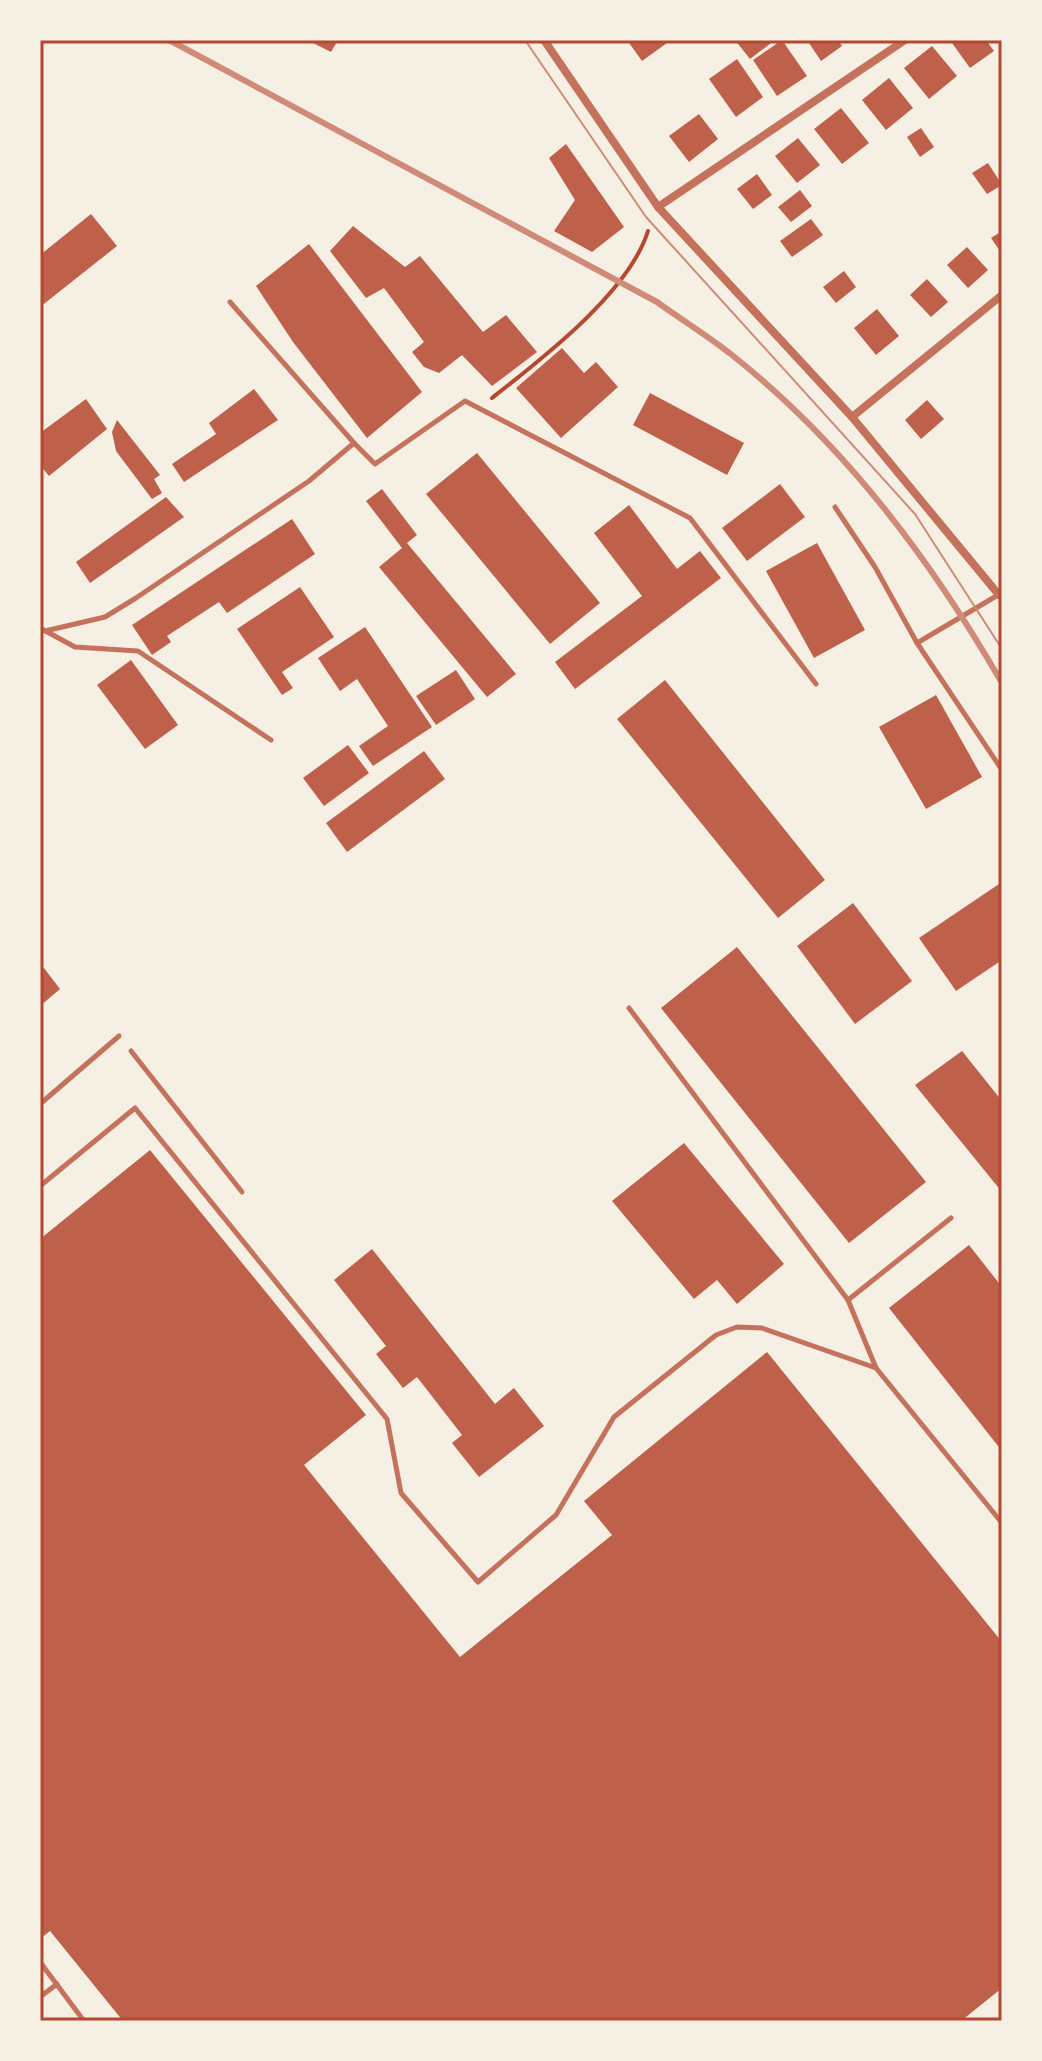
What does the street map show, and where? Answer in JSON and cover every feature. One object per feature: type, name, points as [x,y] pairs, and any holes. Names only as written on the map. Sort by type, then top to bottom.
[{"type":"street","points":[[544,40],[658,207],[852,417],[1001,593]]},
{"type":"street","points":[[658,207],[905,40]]},
{"type":"street","points":[[852,417],[1002,295]]},
{"type":"lane","points":[[230,302],[375,464],[465,401],[690,518],[816,684]]},
{"type":"lane","points":[[43,630],[105,617],[309,481],[354,443]]},
{"type":"lane","points":[[835,507],[875,567],[917,643],[1000,767]]},
{"type":"lane","points":[[917,643],[1001,593]]},
{"type":"lane","points":[[43,630],[75,647],[138,651],[271,740]]},
{"type":"lane","points":[[629,1008],[848,1300],[876,1368],[1002,1523]]},
{"type":"lane","points":[[40,1104],[119,1036]]},
{"type":"lane","points":[[131,1051],[242,1192]]},
{"type":"lane","points":[[40,1186],[135,1108],[387,1419],[401,1493],[478,1582],[556,1515],[614,1417],[716,1335],[737,1327],[762,1328],[876,1368]]},
{"type":"lane","points":[[848,1300],[951,1218]]},
{"type":"lane","points":[[40,1962],[84,2021]]},
{"type":"lane","points":[[40,1997],[57,1984]]},
{"type":"path","points":[[492,398],[584,320],[641,253],[648,231]]},
{"type":"building","points":[[307,40],[338,40],[331,52]]},
{"type":"building","points":[[627,40],[665,40],[667,43],[642,61]]},
{"type":"building","points":[[735,40],[775,40],[750,59]]},
{"type":"building","points":[[782,40],[807,76],[777,96],[753,60]]},
{"type":"building","points":[[807,40],[838,40],[842,46],[821,61]]},
{"type":"building","points":[[956,40],[986,40],[994,51],[970,68],[952,43]]},
{"type":"building","points":[[932,46],[957,76],[929,99],[904,68]]},
{"type":"building","points":[[737,59],[763,97],[736,117],[709,79]]},
{"type":"building","points":[[889,78],[913,108],[886,130],[862,100]]},
{"type":"building","points":[[841,108],[869,143],[842,164],[814,129]]},
{"type":"building","points":[[699,114],[718,139],[689,162],[669,136]]},
{"type":"building","points":[[921,128],[934,147],[920,157],[907,137]]},
{"type":"building","points":[[798,138],[820,165],[797,183],[775,156]]},
{"type":"building","points":[[566,144],[624,227],[592,252],[554,231],[575,200],[549,158]]},
{"type":"building","points":[[988,163],[1002,185],[987,194],[972,173]]},
{"type":"building","points":[[757,174],[772,195],[753,209],[737,189]]},
{"type":"building","points":[[800,190],[812,206],[791,222],[778,207]]},
{"type":"building","points":[[91,214],[117,246],[40,307],[40,255]]},
{"type":"building","points":[[811,219],[823,235],[792,257],[780,241]]},
{"type":"building","points":[[353,226],[405,267],[420,256],[483,332],[506,315],[537,352],[492,386],[462,355],[439,373],[424,367],[412,352],[424,342],[384,288],[366,298],[330,251]]},
{"type":"building","points":[[1002,231],[1002,254],[991,238]]},
{"type":"building","points":[[309,244],[422,392],[367,438],[293,342],[256,286]]},
{"type":"building","points":[[967,247],[988,270],[968,288],[947,265]]},
{"type":"building","points":[[844,271],[856,287],[836,303],[823,287]]},
{"type":"building","points":[[927,279],[948,302],[931,317],[910,295]]},
{"type":"building","points":[[877,309],[899,336],[876,355],[854,328]]},
{"type":"building","points":[[562,348],[584,373],[596,362],[618,387],[561,438],[516,388]]},
{"type":"building","points":[[254,389],[278,420],[184,482],[172,464],[216,434],[209,423]]},
{"type":"building","points":[[650,393],[744,443],[727,475],[633,425]]},
{"type":"building","points":[[86,399],[107,429],[49,476],[40,465],[40,433]]},
{"type":"building","points":[[927,400],[944,419],[921,439],[905,420]]},
{"type":"building","points":[[117,420],[160,475],[154,479],[162,493],[152,499],[116,451],[112,432]]},
{"type":"building","points":[[477,453],[600,603],[550,644],[426,494]]},
{"type":"building","points":[[780,484],[805,517],[747,561],[722,528]]},
{"type":"building","points":[[382,489],[417,535],[407,543],[516,674],[487,697],[379,567],[402,548],[366,501]]},
{"type":"building","points":[[166,497],[184,517],[90,583],[76,562]]},
{"type":"building","points":[[629,505],[677,569],[700,551],[721,578],[575,689],[555,662],[642,596],[594,533]]},
{"type":"building","points":[[292,519],[315,554],[227,613],[219,602],[167,636],[171,642],[152,655],[132,625]]},
{"type":"building","points":[[817,543],[865,630],[814,658],[766,571]]},
{"type":"building","points":[[300,587],[334,637],[282,672],[293,688],[282,695],[237,629]]},
{"type":"building","points":[[365,627],[432,727],[373,766],[359,746],[388,726],[357,679],[340,691],[318,658]]},
{"type":"building","points":[[131,660],[178,725],[145,749],[97,685]]},
{"type":"building","points":[[456,670],[475,699],[436,725],[416,696]]},
{"type":"building","points":[[665,680],[825,880],[778,918],[617,719]]},
{"type":"building","points":[[936,695],[982,777],[926,809],[879,727]]},
{"type":"building","points":[[348,745],[369,773],[324,806],[303,778]]},
{"type":"building","points":[[424,751],[445,779],[347,852],[326,823]]},
{"type":"building","points":[[1002,882],[1002,960],[956,991],[919,938]]},
{"type":"building","points":[[853,903],[912,981],[855,1024],[797,946]]},
{"type":"building","points":[[737,947],[926,1182],[849,1243],[661,1008]]},
{"type":"building","points":[[44,968],[60,989],[40,1006],[40,971]]},
{"type":"building","points":[[962,1051],[1002,1101],[1002,1192],[915,1085]]},
{"type":"building","points":[[684,1143],[784,1264],[737,1304],[717,1280],[694,1299],[612,1201]]},
{"type":"building","points":[[150,1150],[366,1415],[304,1465],[460,1657],[612,1535],[584,1501],[767,1352],[1002,1642],[1002,1988],[961,2021],[123,2021],[50,1931],[40,1939],[40,1239]]},
{"type":"building","points":[[969,1245],[1002,1287],[1002,1451],[889,1308]]},
{"type":"building","points":[[372,1249],[495,1404],[514,1388],[544,1426],[479,1477],[452,1443],[462,1435],[417,1377],[403,1388],[376,1354],[386,1346],[334,1280]]},
{"type":"tram line","points":[[525,40],[646,217],[915,514],[1002,649]]},
{"type":"railway","points":[[169,40],[657,302],[714,341],[812,427],[883,507],[946,593],[1002,683]]}]
